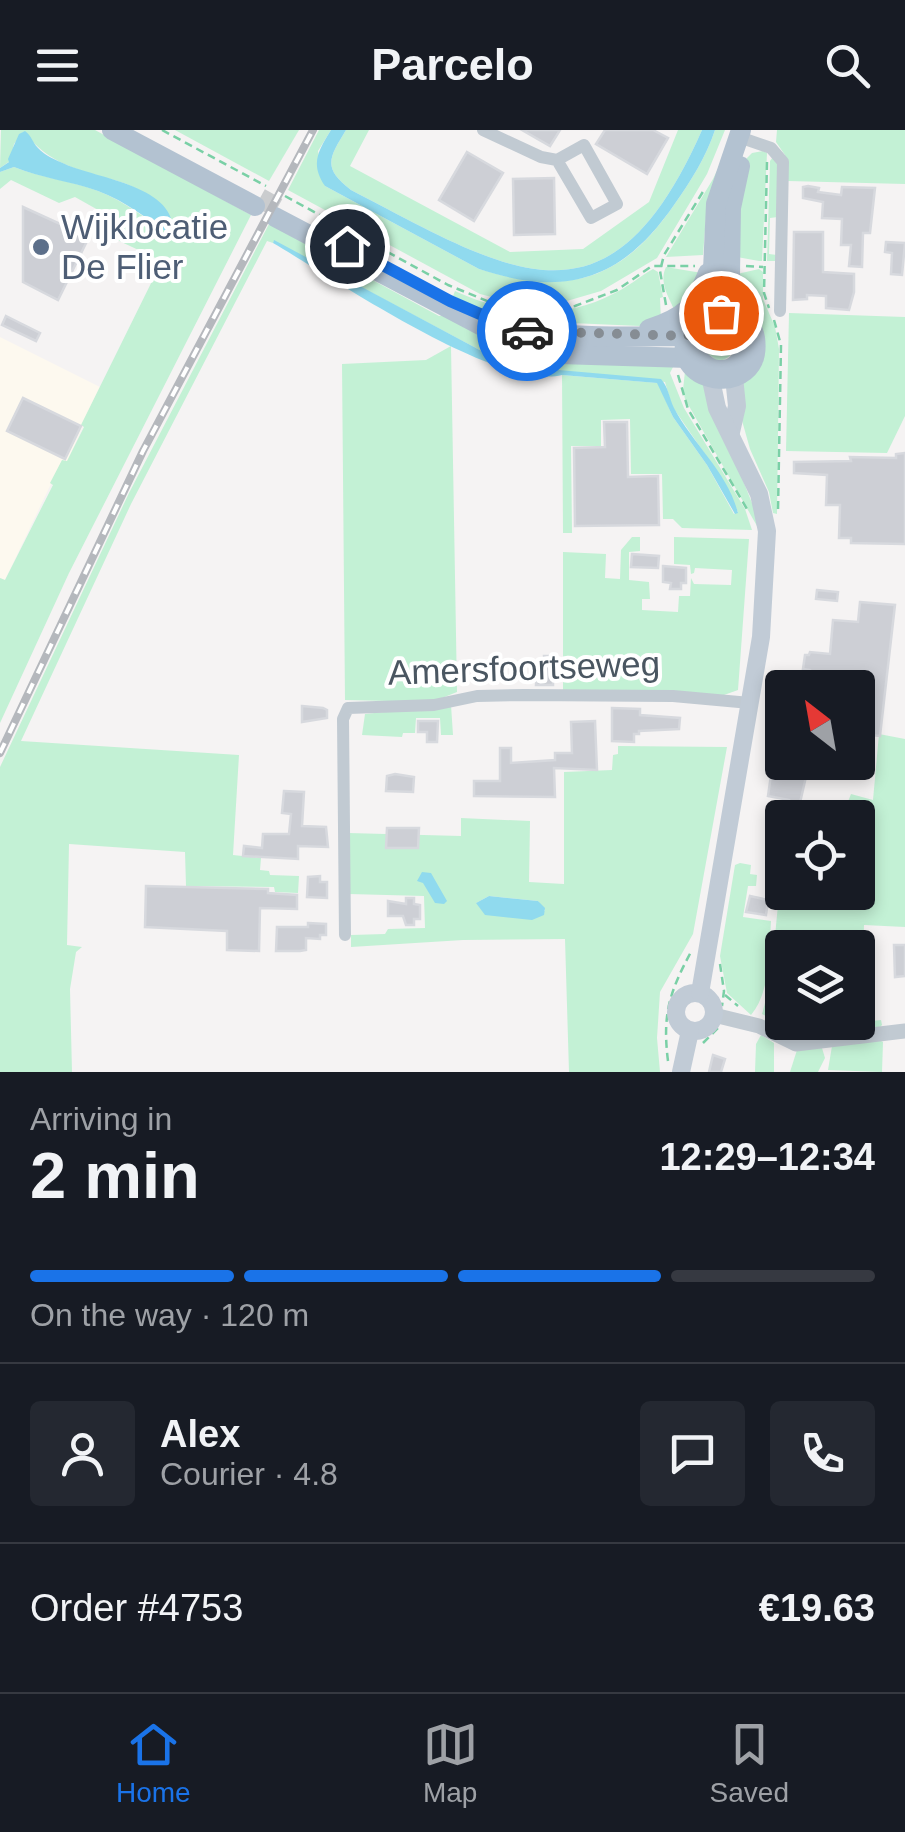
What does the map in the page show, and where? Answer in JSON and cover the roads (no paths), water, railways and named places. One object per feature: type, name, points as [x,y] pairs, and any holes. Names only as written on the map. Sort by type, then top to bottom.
[{"type":"main road","points":[[112,130],[270,202]]},
{"type":"main road","points":[[135,130],[450,301],[517,330],[685,353],[725,376],[737,406],[731,432],[759,494],[766,520],[760,638],[700,994]]},
{"type":"main road","points":[[725,376],[747,367],[755,346],[753,330],[727,313],[721,267],[718,194],[744,134]]},
{"type":"main road","points":[[641,344],[688,310],[721,267]]},
{"type":"main road","points":[[721,267],[727,313]]},
{"type":"main road","points":[[685,353],[697,322],[727,313]]},
{"type":"main road","points":[[700,994],[710,999],[717,1016],[706,1028],[690,1030],[680,1024],[677,1007],[683,997],[700,994]]},
{"type":"main road","points":[[681,1072],[690,1030]]},
{"type":"street","points":[[483,130],[541,157],[558,160],[584,144],[617,204],[591,218],[558,160]]},
{"type":"street","points":[[744,134],[771,148],[783,162],[780,311]]},
{"type":"street","name":"Amersfoortseweg","points":[[345,935],[343,718],[348,708],[434,706],[469,696],[524,694],[673,696],[750,702]]},
{"type":"street","points":[[717,1016],[748,1022],[802,1045],[905,1032]]},
{"type":"water","points":[[331,130],[346,130],[331,162],[336,175],[351,190],[460,245],[508,263],[552,270],[592,264],[630,240],[667,197],[702,130],[715,130],[680,196],[634,251],[590,276],[539,282],[479,269],[325,186],[317,164]]},
{"type":"water","points":[[25,131],[51,158],[150,195],[163,205],[171,219],[173,236],[98,191],[14,167],[0,172],[9,162],[19,134]]},
{"type":"water","points":[[274,240],[489,355],[536,368],[661,379],[674,408],[726,485],[738,513],[735,514],[673,417],[657,383],[533,375],[498,366],[416,328],[273,243]]},
{"type":"water","points":[[422,872],[431,873],[447,901],[444,904],[435,903],[423,883],[417,881]]},
{"type":"water","points":[[489,896],[538,901],[545,908],[544,915],[532,920],[485,915],[476,903]]},
{"type":"tunnel","points":[[260,198],[278,208]]},
{"type":"railway","points":[[0,753],[143,451],[313,130]]},
{"type":"place","name":"Wijklocatie De Flier","points":[[41,247]]}]
